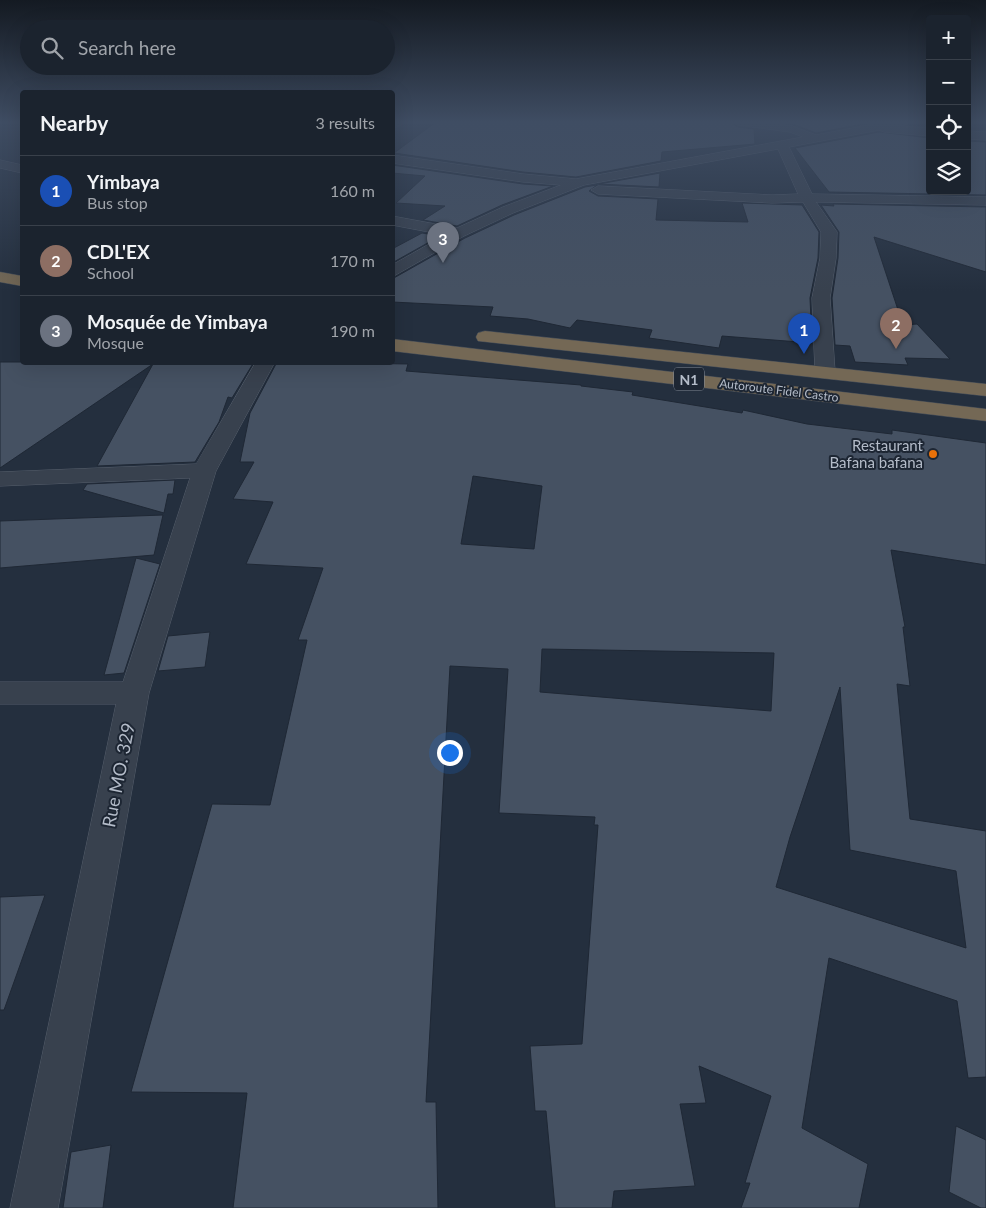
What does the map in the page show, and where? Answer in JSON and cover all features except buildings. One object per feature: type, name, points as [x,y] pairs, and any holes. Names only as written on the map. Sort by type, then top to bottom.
[{"type":"highway","points":[[0,277],[20,281]]},
{"type":"highway","points":[[0,293],[20,296]]},
{"type":"highway","points":[[395,328],[442,332]]},
{"type":"highway","name":"Autoroute Fidel Castro","points":[[471,336],[825,371],[986,390]]},
{"type":"highway","name":"Autoroute Fidel Castro","points":[[395,345],[986,415]]},
{"type":"street","points":[[528,178],[581,182]]},
{"type":"street","points":[[395,270],[459,233],[508,210],[581,182],[601,178]]},
{"type":"street","points":[[798,178],[807,198],[829,232],[828,258],[821,298],[825,371]]},
{"type":"street","points":[[565,188],[772,199],[836,197],[986,201]]},
{"type":"street","points":[[395,221],[459,233]]},
{"type":"street","name":"Rue MO. 329","points":[[34,1208],[134,693],[204,471],[264,365]]},
{"type":"street","points":[[0,479],[204,471]]},
{"type":"street","points":[[0,693],[134,693]]},
{"type":"place","name":"Mosquée de Yimbaya","points":[[443,263]]},
{"type":"place","name":"CDL'EX","points":[[896,349]]},
{"type":"place","name":"Yimbaya","points":[[804,354]]},
{"type":"place","name":"Restaurant Bafana bafana","points":[[933,454]]}]
